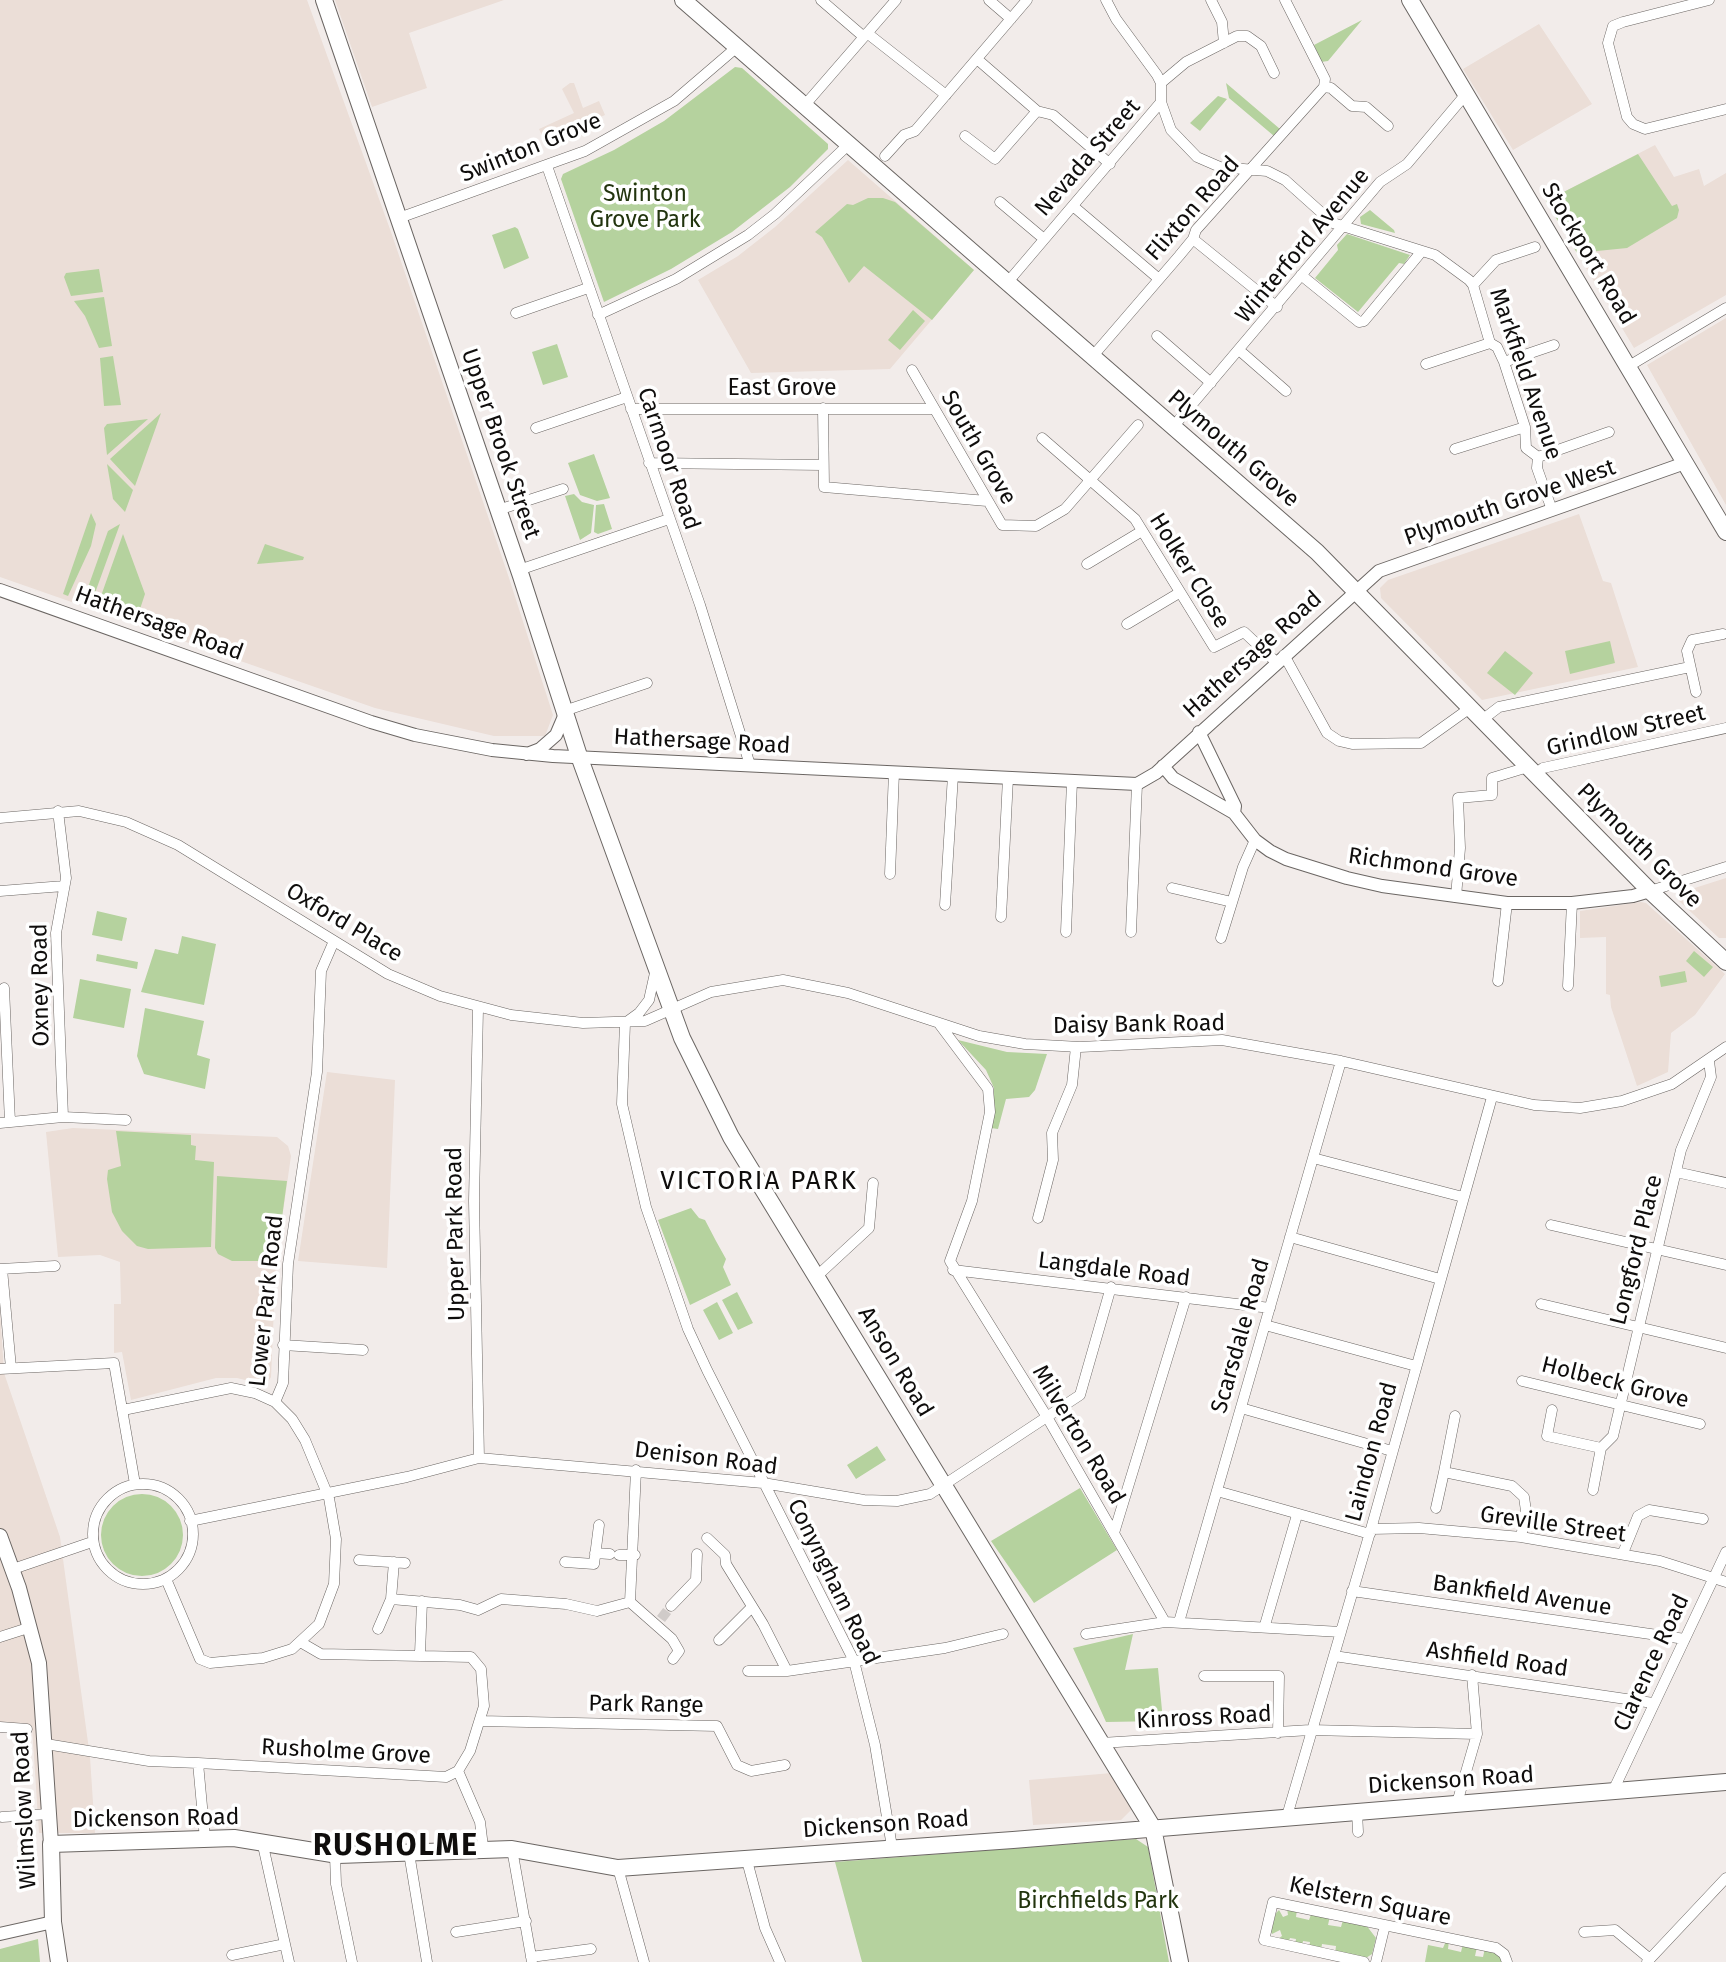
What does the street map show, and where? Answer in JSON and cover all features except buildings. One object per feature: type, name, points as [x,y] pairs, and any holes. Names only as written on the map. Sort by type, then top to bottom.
[{"type":"main road","name":"Upper Brook Street","points":[[324,0],[519,570],[579,757],[632,903]]},
{"type":"main road","name":"Plymouth Grove","points":[[683,0],[1277,516],[1355,591],[1650,891],[1726,962]]},
{"type":"main road","name":"Stockport Road","points":[[1410,0],[1726,532]]},
{"type":"main road","name":"Anson Road","points":[[632,903],[671,1012],[731,1137],[1153,1828]]},
{"type":"main road","name":"Wilmslow Road","points":[[0,1536],[31,1627],[39,1663],[46,1744],[53,1922],[59,1962]]},
{"type":"main road","name":"Dickenson Road","points":[[51,1844],[205,1839],[261,1841],[296,1850],[335,1855],[483,1847],[512,1849],[618,1868],[1726,1782]]},
{"type":"main road","points":[[1153,1828],[1180,1962]]},
{"type":"street","points":[[821,0],[946,95]]},
{"type":"street","points":[[804,106],[896,0]]},
{"type":"street","points":[[989,0],[1011,19]]},
{"type":"street","points":[[885,156],[904,135],[915,131],[1027,0]]},
{"type":"street","points":[[1106,0],[1161,83],[1186,62],[1237,36],[1255,40],[1274,73]]},
{"type":"street","points":[[1211,0],[1222,22],[1224,43]]},
{"type":"street","points":[[1286,0],[1325,79],[1324,87],[1331,89],[1352,106],[1366,107],[1388,126]]},
{"type":"street","points":[[1709,0],[1613,26],[1608,43],[1627,117],[1633,124],[1645,129],[1726,108]]},
{"type":"street","name":"Swinton Grove","points":[[399,218],[547,166],[608,139],[674,101],[737,47]]},
{"type":"street","points":[[977,59],[1037,111],[1053,115],[1110,164]]},
{"type":"street","name":"Markfield Avenue","points":[[1161,83],[1161,102],[1171,130],[1197,157],[1220,167],[1260,168],[1285,180],[1333,223],[1444,260],[1473,285],[1490,343],[1497,347],[1504,362],[1525,427],[1526,448],[1538,457],[1537,468],[1552,510]]},
{"type":"street","name":"Flixton Road","points":[[1092,356],[1193,239],[1196,230],[1324,87]]},
{"type":"street","name":"Winterford Avenue","points":[[1173,427],[1380,182],[1407,164],[1466,94]]},
{"type":"street","name":"Nevada Street","points":[[1007,283],[1161,102]]},
{"type":"street","points":[[965,136],[995,159],[1037,111]]},
{"type":"street","points":[[598,315],[676,279],[748,236],[848,145]]},
{"type":"street","name":"Carmoor Road","points":[[547,166],[669,519],[750,765]]},
{"type":"street","name":"Nevada Street","points":[[1000,202],[1044,239]]},
{"type":"street","points":[[1073,206],[1159,279]]},
{"type":"street","points":[[1193,239],[1277,307]]},
{"type":"street","points":[[1473,285],[1496,260],[1535,247]]},
{"type":"street","points":[[1301,275],[1359,322],[1364,321],[1422,251]]},
{"type":"street","points":[[516,313],[588,288]]},
{"type":"street","points":[[1629,366],[1726,308]]},
{"type":"street","points":[[1157,336],[1212,383]]},
{"type":"street","points":[[1426,364],[1490,343]]},
{"type":"street","points":[[1504,362],[1554,345]]},
{"type":"street","points":[[1240,350],[1286,391]]},
{"type":"street","name":"South Grove","points":[[912,370],[999,523],[1045,523],[1065,509],[1089,480]]},
{"type":"street","points":[[536,428],[627,397]]},
{"type":"street","points":[[823,408],[824,487],[986,501]]},
{"type":"street","name":"East Grove","points":[[631,409],[934,409]]},
{"type":"street","points":[[1089,480],[1138,425]]},
{"type":"street","points":[[1455,449],[1525,427]]},
{"type":"street","points":[[1538,457],[1609,432]]},
{"type":"street","name":"Holker Close","points":[[1042,438],[1135,519],[1214,647],[1244,632],[1280,659]]},
{"type":"street","points":[[649,463],[823,465]]},
{"type":"street","name":"Plymouth Grove West","points":[[1355,591],[1379,571],[1685,463]]},
{"type":"street","points":[[498,510],[563,489]]},
{"type":"street","points":[[519,570],[669,519]]},
{"type":"street","points":[[1087,564],[1142,531]]},
{"type":"street","name":"Hathersage Road","points":[[0,590],[371,722],[449,742],[526,754],[1137,784],[1163,766],[1355,591]]},
{"type":"street","points":[[1127,624],[1179,593]]},
{"type":"street","points":[[1696,692],[1687,651],[1692,640],[1723,634]]},
{"type":"street","points":[[1280,659],[1327,733],[1339,741],[1352,744],[1421,743],[1470,708]]},
{"type":"street","points":[[1482,720],[1499,707],[1690,667]]},
{"type":"street","points":[[526,754],[540,749],[556,735],[564,713],[647,683]]},
{"type":"street","name":"Grindlow Street","points":[[1456,897],[1461,848],[1458,798],[1492,795],[1492,778],[1726,728]]},
{"type":"street","name":"Richmond Grove","points":[[1199,732],[1235,806],[1234,813]]},
{"type":"street","name":"Richmond Grove","points":[[1163,766],[1173,778],[1234,813],[1255,840],[1286,859],[1347,878],[1507,903],[1572,903],[1633,896],[1726,867]]},
{"type":"street","points":[[890,874],[894,772]]},
{"type":"street","points":[[945,905],[953,775]]},
{"type":"street","points":[[1001,917],[1008,778]]},
{"type":"street","points":[[1066,932],[1072,781]]},
{"type":"street","points":[[1131,932],[1137,784]]},
{"type":"street","name":"Oxford Place","points":[[0,818],[58,811],[99,814],[158,835],[334,941],[415,986],[478,1009],[548,1020],[625,1023],[645,1021],[671,1012]]},
{"type":"street","name":"Oxney Road","points":[[58,811],[64,886],[56,933],[63,1117]]},
{"type":"street","points":[[1221,939],[1255,840]]},
{"type":"street","points":[[0,891],[64,886]]},
{"type":"street","points":[[1172,888],[1232,902]]},
{"type":"street","points":[[1498,981],[1507,903]]},
{"type":"street","points":[[1568,986],[1572,903]]},
{"type":"street","name":"Lower Park Road","points":[[302,1643],[319,1624],[334,1584],[336,1539],[327,1492],[305,1440],[292,1419],[275,1402],[283,1383],[288,1264],[317,1072],[321,971],[334,941]]},
{"type":"street","points":[[625,1023],[646,1005],[653,988],[655,971]]},
{"type":"street","name":"Daisy Bank Road","points":[[671,1012],[711,992],[783,980],[848,993],[940,1025],[1025,1044],[1076,1047],[1222,1040],[1341,1061],[1534,1105],[1580,1108],[1612,1103],[1672,1084],[1726,1047]]},
{"type":"street","points":[[4,988],[5,1123],[63,1117],[125,1121]]},
{"type":"street","name":"Upper Park Road","points":[[478,1009],[474,1204],[479,1458]]},
{"type":"street","name":"Conyngham Road","points":[[625,1023],[622,1104],[646,1207],[688,1329],[854,1661],[875,1745],[892,1847]]},
{"type":"street","points":[[940,1025],[988,1089],[989,1112],[972,1201],[950,1261],[953,1270]]},
{"type":"street","points":[[1038,1218],[1053,1160],[1052,1133],[1072,1086],[1076,1047]]},
{"type":"street","name":"Scarsdale Road","points":[[1179,1622],[1341,1061]]},
{"type":"street","name":"Longford Place","points":[[1593,1490],[1601,1448],[1613,1436],[1684,1141],[1712,1077],[1709,1061]]},
{"type":"street","name":"Laindon Road","points":[[1287,1816],[1310,1730],[1371,1532],[1492,1097]]},
{"type":"street","points":[[1313,1158],[1464,1197]]},
{"type":"street","points":[[1676,1172],[1726,1183]]},
{"type":"street","points":[[816,1277],[869,1228],[873,1183]]},
{"type":"street","points":[[1551,1225],[1726,1265]]},
{"type":"street","points":[[1290,1237],[1440,1279]]},
{"type":"street","points":[[55,1266],[1,1269],[5,1368],[111,1361],[116,1365],[135,1484]]},
{"type":"street","name":"Langdale Road","points":[[953,1270],[1269,1308]]},
{"type":"street","name":"Milverton Road","points":[[953,1270],[1047,1417],[1165,1622]]},
{"type":"street","name":"Denison Road","points":[[190,1521],[407,1477],[479,1458],[763,1483],[849,1498],[897,1501],[930,1494],[1080,1395],[1111,1287]]},
{"type":"street","points":[[1114,1533],[1186,1297]]},
{"type":"street","points":[[1541,1304],[1726,1348]]},
{"type":"street","points":[[1265,1325],[1416,1366]]},
{"type":"street","points":[[283,1345],[363,1350]]},
{"type":"street","name":"Holbeck Grove","points":[[1522,1381],[1700,1424]]},
{"type":"street","points":[[122,1410],[230,1388],[255,1393],[275,1402]]},
{"type":"street","points":[[1241,1408],[1392,1451]]},
{"type":"street","points":[[1552,1410],[1546,1441],[1601,1448]]},
{"type":"street","points":[[1436,1508],[1455,1416]]},
{"type":"street","points":[[630,1602],[635,1555],[636,1470]]},
{"type":"street","points":[[1444,1472],[1513,1486],[1524,1497],[1526,1511],[1521,1537]]},
{"type":"street","points":[[135,1484],[147,1484],[169,1491],[186,1510],[190,1521],[191,1542],[188,1554],[175,1573],[166,1579],[140,1584],[120,1579],[103,1564],[92,1542],[100,1509],[109,1498],[135,1484]]},
{"type":"street","name":"Greville Street","points":[[1217,1491],[1297,1515],[1371,1532],[1419,1528],[1521,1537],[1623,1553],[1726,1582]]},
{"type":"street","points":[[1623,1553],[1638,1516],[1649,1510],[1685,1511],[1703,1519]]},
{"type":"street","points":[[1265,1625],[1297,1515]]},
{"type":"street","points":[[565,1562],[594,1564],[598,1525]]},
{"type":"street","points":[[707,1538],[725,1555],[726,1564],[788,1671]]},
{"type":"street","points":[[13,1569],[92,1542]]},
{"type":"street","name":"Clarence Road","points":[[1613,1791],[1726,1552]]},
{"type":"street","points":[[595,1553],[635,1555]]},
{"type":"street","points":[[671,1606],[696,1580],[697,1554]]},
{"type":"street","points":[[359,1560],[400,1563],[391,1600],[378,1629]]},
{"type":"street","points":[[166,1579],[204,1662],[263,1658],[282,1654],[302,1643],[321,1654],[471,1657],[481,1669],[484,1706],[470,1751],[458,1771],[480,1822],[483,1847]]},
{"type":"street","name":"Bankfield Avenue","points":[[1352,1591],[1685,1639]]},
{"type":"street","points":[[391,1600],[422,1601],[478,1610],[501,1599],[566,1604],[597,1611],[630,1602],[659,1621],[679,1651],[673,1659]]},
{"type":"street","points":[[421,1654],[422,1601]]},
{"type":"street","points":[[719,1640],[751,1608]]},
{"type":"street","points":[[1086,1634],[1165,1622],[1265,1625],[1341,1632]]},
{"type":"street","points":[[0,1637],[31,1627]]},
{"type":"street","points":[[748,1671],[788,1671],[945,1648],[1003,1634]]},
{"type":"street","name":"Ashfield Road","points":[[1334,1656],[1653,1703]]},
{"type":"street","points":[[1457,1803],[1477,1734],[1472,1675]]},
{"type":"street","points":[[1204,1676],[1279,1676],[1278,1733]]},
{"type":"street","name":"Park Range","points":[[480,1721],[717,1726],[737,1765],[751,1771],[785,1765]]},
{"type":"street","points":[[0,1727],[27,1729]]},
{"type":"street","name":"Kinross Road","points":[[1101,1743],[1310,1730],[1477,1734]]},
{"type":"street","name":"Rusholme Grove","points":[[46,1744],[149,1761],[446,1777],[458,1771]]},
{"type":"street","points":[[198,1763],[205,1839]]},
{"type":"street","points":[[1357,1811],[1358,1832]]},
{"type":"street","points":[[2,1817],[49,1814]]},
{"type":"street","points":[[261,1841],[289,1962]]},
{"type":"street","points":[[512,1849],[531,1960],[591,1950]]},
{"type":"street","points":[[409,1853],[427,1962]]},
{"type":"street","points":[[335,1855],[336,1884],[352,1962]]},
{"type":"street","points":[[746,1857],[765,1928],[780,1962]]},
{"type":"street","points":[[618,1868],[644,1962]]},
{"type":"street","points":[[1584,1931],[1615,1930],[1649,1960],[1726,1878]]},
{"type":"street","name":"Kelstern Square","points":[[1364,1962],[1265,1940],[1273,1902],[1355,1915],[1385,1925],[1496,1948],[1504,1954],[1507,1962]]},
{"type":"street","points":[[456,1932],[526,1921]]},
{"type":"street","points":[[0,1934],[53,1922]]},
{"type":"street","points":[[1376,1962],[1385,1925]]},
{"type":"street","points":[[232,1955],[285,1944]]},
{"type":"shaded area","points":[[0,0],[307,0],[391,232],[509,578],[553,715],[545,736],[494,736],[375,708],[0,577]]},
{"type":"shaded area","points":[[335,0],[504,0],[409,33],[427,88],[372,107]]},
{"type":"shaded area","points":[[1539,24],[1592,104],[1513,150],[1463,69]]},
{"type":"shaded area","points":[[574,83],[583,108],[599,101],[605,115],[545,142],[539,129],[574,113],[562,89]]},
{"type":"shaded area","points":[[1655,145],[1674,177],[1699,169],[1704,186],[1726,173],[1726,295],[1634,348],[1546,201]]},
{"type":"shaded area","points":[[848,160],[974,270],[890,369],[751,373],[698,280],[738,256],[775,227]]},
{"type":"shaded area","points":[[1726,318],[1726,505],[1647,365]]},
{"type":"shaded area","points":[[1579,514],[1603,581],[1611,583],[1638,667],[1482,700],[1381,598],[1380,588],[1388,580]]},
{"type":"shaded area","points":[[1726,878],[1726,938],[1719,938],[1679,901],[1682,892]]},
{"type":"shaded area","points":[[1646,903],[1725,974],[1695,1015],[1671,1033],[1668,1072],[1637,1086],[1611,1007],[1610,995],[1606,994],[1606,937],[1580,938],[1580,911]]},
{"type":"shaded area","points":[[327,1072],[395,1080],[387,1268],[298,1261]]},
{"type":"shaded area","points":[[73,1128],[277,1137],[288,1146],[291,1156],[276,1261],[271,1377],[268,1382],[261,1384],[237,1378],[216,1378],[131,1400],[122,1352],[114,1353],[114,1304],[121,1304],[120,1262],[100,1255],[58,1257],[46,1132]]},
{"type":"shaded area","points":[[0,1309],[4,1373],[60,1537],[90,1757],[95,1833],[39,1833],[32,1727],[0,1724]]},
{"type":"shaded area","points":[[1112,1773],[1132,1809],[1121,1820],[1033,1825],[1029,1780]]},
{"type":"green space","points":[[1362,20],[1328,61],[1321,62],[1314,45]]},
{"type":"green space","name":"Swinton Grove Park","points":[[735,67],[742,68],[828,144],[828,149],[790,187],[732,232],[671,269],[604,302],[561,179],[563,174],[614,150],[664,121]]},
{"type":"green space","points":[[1226,83],[1280,129],[1274,136],[1229,98]]},
{"type":"green space","points":[[1218,96],[1227,99],[1200,131],[1190,123]]},
{"type":"green space","points":[[1638,154],[1672,206],[1677,204],[1677,218],[1627,248],[1577,253],[1546,201]]},
{"type":"green space","points":[[868,198],[883,198],[895,202],[974,270],[932,320],[864,266],[849,283],[822,237],[815,232],[847,204],[853,205]]},
{"type":"green space","points":[[1370,210],[1395,233],[1361,224],[1360,217]]},
{"type":"green space","points":[[515,227],[529,258],[504,269],[492,235]]},
{"type":"green space","points":[[1347,234],[1410,255],[1404,264],[1399,263],[1358,312],[1315,278],[1338,250],[1337,245]]},
{"type":"green space","points":[[99,269],[103,292],[71,296],[64,277],[66,273]]},
{"type":"green space","points":[[104,297],[112,346],[99,348],[85,316],[74,301]]},
{"type":"green space","points":[[913,310],[925,321],[900,350],[888,340]]},
{"type":"green space","points":[[557,344],[568,377],[543,385],[532,352]]},
{"type":"green space","points":[[113,356],[121,405],[104,406],[100,358]]},
{"type":"green space","points":[[161,413],[135,486],[110,459]]},
{"type":"green space","points":[[148,419],[107,455],[104,428],[107,424]]},
{"type":"green space","points":[[594,454],[610,498],[597,501],[580,495],[568,463]]},
{"type":"green space","points":[[107,464],[133,490],[125,512],[113,499]]},
{"type":"green space","points":[[574,494],[582,502],[594,505],[591,533],[580,540],[565,496]]},
{"type":"green space","points":[[604,504],[612,529],[598,534],[594,532],[596,505]]},
{"type":"green space","points":[[91,513],[96,524],[91,546],[68,596],[63,594]]},
{"type":"green space","points":[[120,524],[91,604],[88,604],[86,593],[108,531]]},
{"type":"green space","points":[[123,534],[145,594],[135,624],[96,610]]},
{"type":"green space","points":[[265,544],[304,557],[303,560],[257,564]]},
{"type":"green space","points":[[1610,641],[1615,663],[1570,674],[1565,651]]},
{"type":"green space","points":[[1505,651],[1533,673],[1515,695],[1487,673]]},
{"type":"green space","points":[[97,911],[127,918],[122,941],[92,935]]},
{"type":"green space","points":[[182,936],[216,944],[204,1005],[141,992],[155,949],[178,954]]},
{"type":"green space","points":[[1694,951],[1713,967],[1704,977],[1686,961]]},
{"type":"green space","points":[[97,954],[138,962],[137,969],[96,961]]},
{"type":"green space","points":[[1685,971],[1687,982],[1661,987],[1659,976]]},
{"type":"green space","points":[[80,979],[131,989],[124,1028],[73,1018]]},
{"type":"green space","points":[[145,1008],[204,1021],[197,1055],[210,1059],[205,1089],[144,1074],[137,1056]]},
{"type":"green space","points":[[958,1040],[1007,1052],[1047,1054],[1035,1090],[1029,1097],[1006,1099],[998,1129],[991,1128],[994,1088],[986,1070]]},
{"type":"green space","points":[[116,1131],[191,1135],[191,1145],[196,1146],[195,1160],[214,1162],[211,1247],[148,1249],[137,1246],[122,1231],[112,1212],[107,1179],[108,1170],[121,1166]]},
{"type":"green space","points":[[217,1176],[287,1181],[276,1261],[232,1261],[218,1254],[215,1248]]},
{"type":"green space","points":[[691,1208],[699,1218],[705,1220],[726,1259],[723,1267],[731,1285],[690,1305],[658,1220]]},
{"type":"green space","points":[[737,1292],[753,1323],[738,1330],[722,1300]]},
{"type":"green space","points":[[717,1302],[733,1333],[719,1340],[703,1310]]},
{"type":"green space","points":[[877,1446],[886,1460],[856,1479],[847,1465]]},
{"type":"green space","points":[[1080,1488],[1117,1550],[1034,1603],[991,1541]]},
{"type":"green space","points":[[142,1494],[158,1497],[171,1506],[180,1519],[183,1535],[180,1551],[171,1564],[158,1573],[142,1576],[126,1573],[113,1564],[104,1551],[101,1535],[104,1519],[113,1506],[126,1497]]},
{"type":"green space","points":[[1133,1634],[1125,1670],[1158,1668],[1163,1721],[1106,1722],[1073,1648]]},
{"type":"green space","name":"Birchfields Park","points":[[1136,1839],[1148,1847],[1169,1962],[862,1962],[835,1862]]},
{"type":"green space","points":[[1287,1908],[1297,1909],[1296,1917],[1309,1920],[1312,1912],[1330,1916],[1328,1925],[1341,1927],[1343,1920],[1366,1925],[1376,1938],[1372,1954],[1363,1960],[1335,1954],[1336,1946],[1322,1944],[1321,1951],[1309,1949],[1310,1942],[1303,1941],[1302,1947],[1295,1945],[1296,1939],[1290,1938],[1288,1944],[1276,1940],[1282,1936],[1280,1930],[1272,1934],[1271,1931],[1276,1913],[1279,1910],[1283,1917],[1288,1915]]},
{"type":"green space","points":[[38,1939],[40,1962],[0,1962],[0,1949]]},
{"type":"green space","points":[[1446,1941],[1449,1941],[1448,1949],[1461,1952],[1463,1944],[1477,1947],[1475,1956],[1483,1957],[1485,1948],[1502,1956],[1503,1962],[1425,1962],[1428,1945],[1443,1948]]},
{"type":"tunnel","points":[[661,1619],[671,1606]]},
{"type":"district","name":"VICTORIA PARK","points":[[759,1182]]},
{"type":"district","name":"RUSHOLME","points":[[396,1847]]}]
